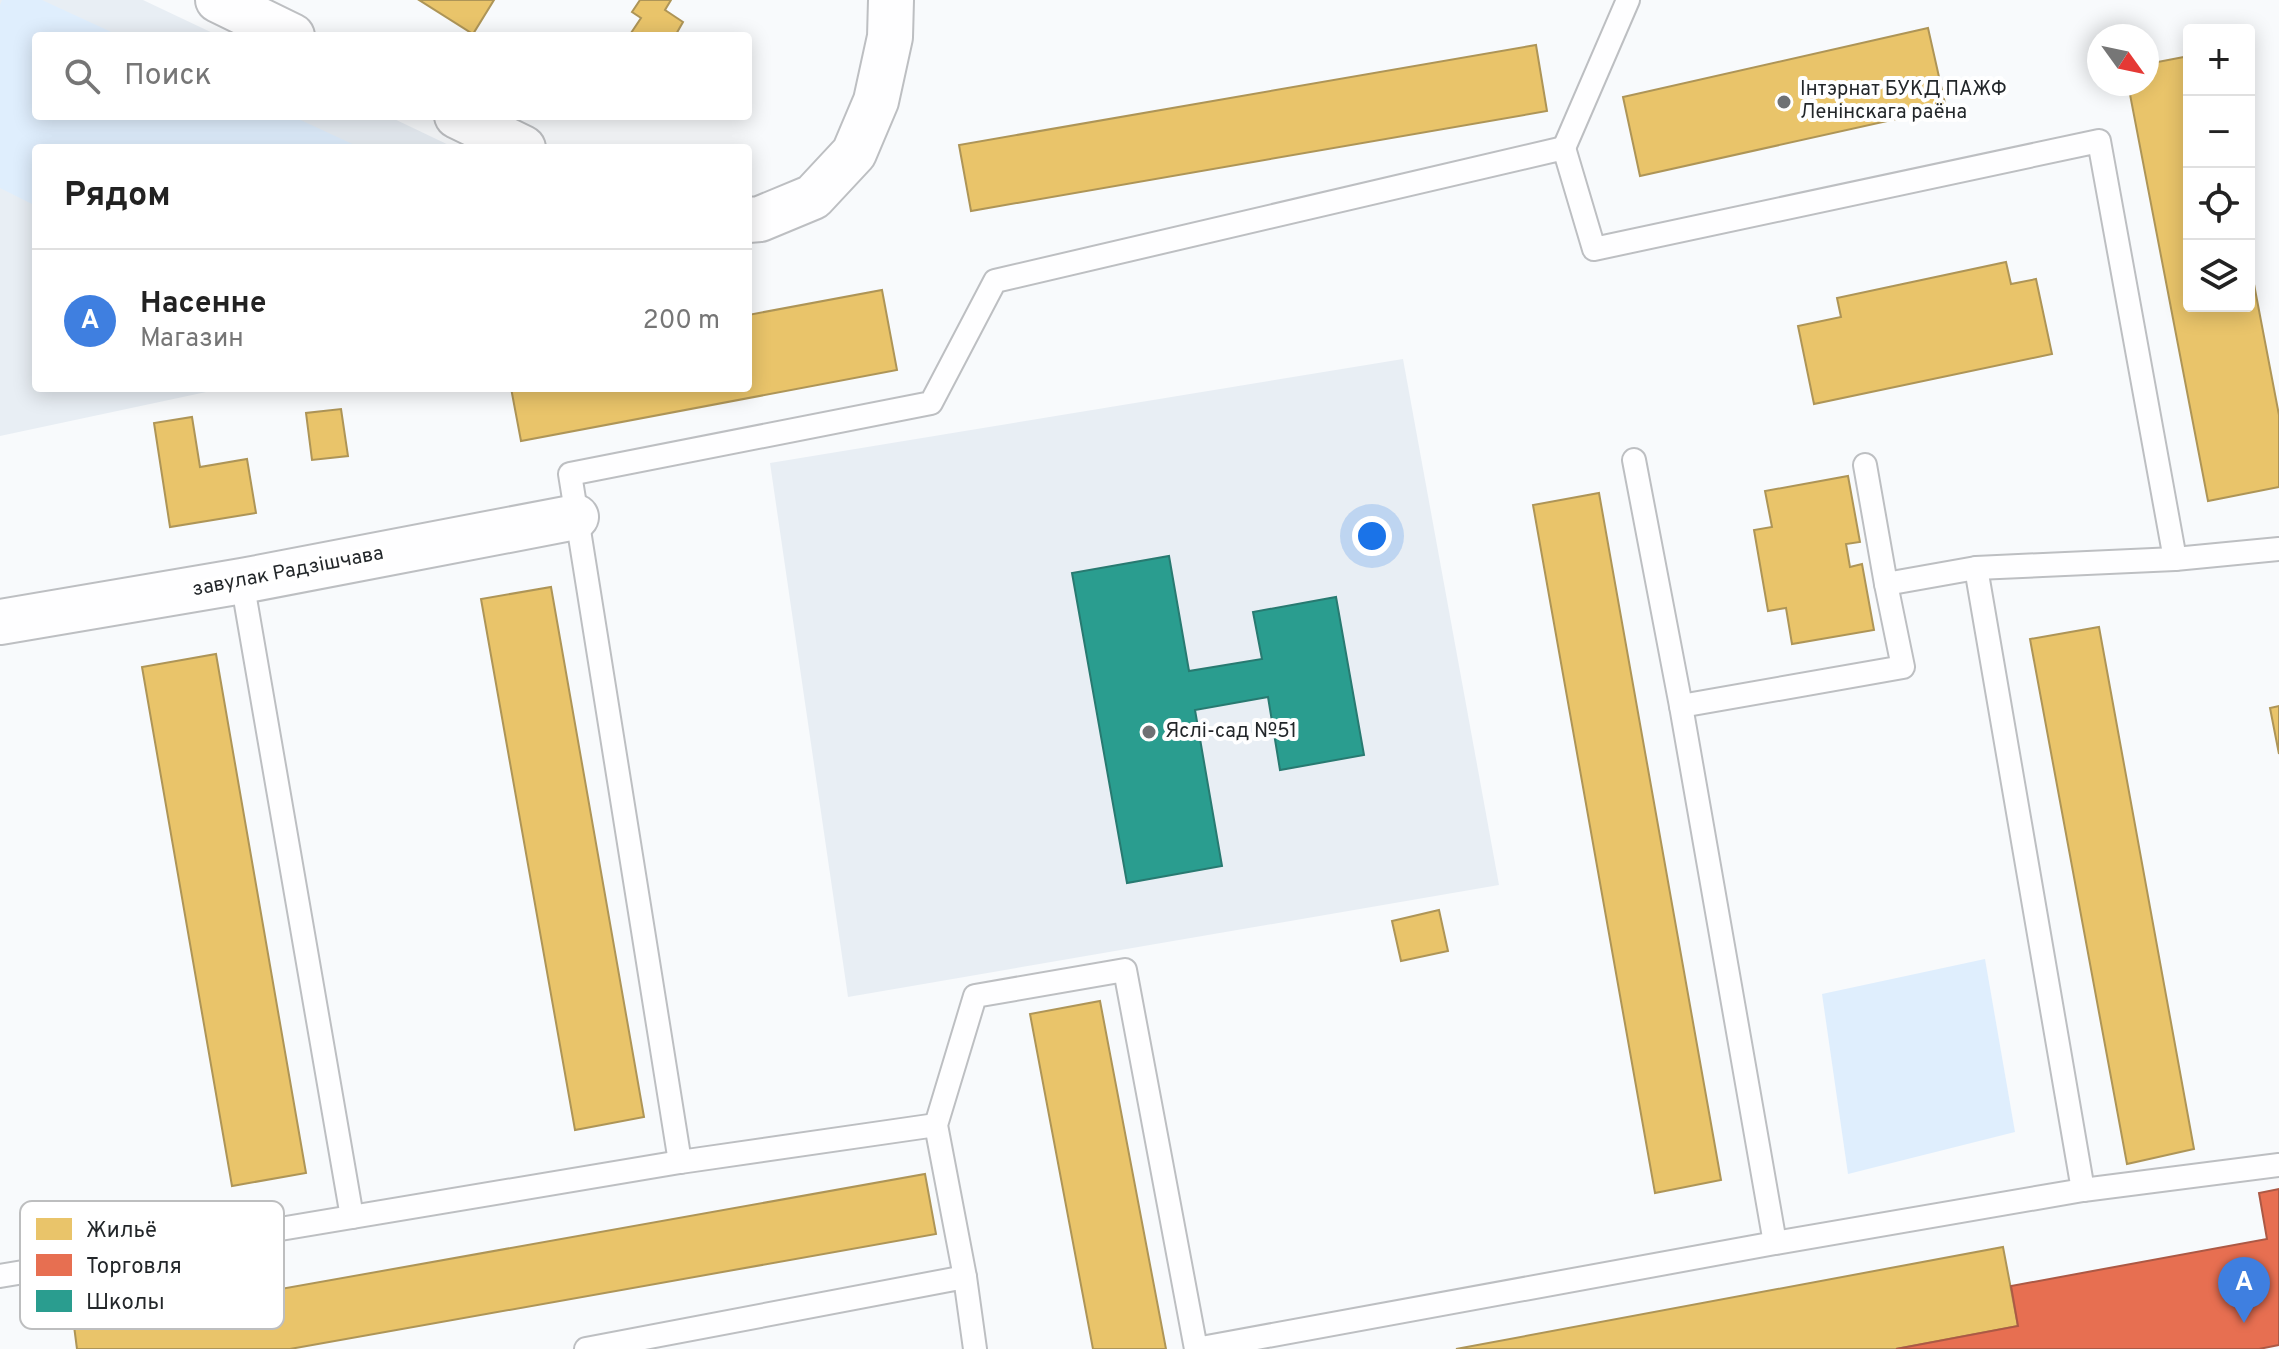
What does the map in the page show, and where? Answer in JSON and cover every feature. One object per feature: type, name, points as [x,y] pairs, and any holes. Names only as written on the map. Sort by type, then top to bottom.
[{"type":"street","points":[[218,0],[284,32]]},
{"type":"street","points":[[752,220],[813,197],[854,153],[876,101],[890,37],[891,0]]},
{"type":"street","points":[[465,120],[515,144]]},
{"type":"street","name":"завулак Радзішчава","points":[[0,622],[242,581],[576,517]]},
{"type":"lane","points":[[1628,0],[1564,148],[1594,249],[2099,141],[2175,559]]},
{"type":"lane","points":[[680,1162],[570,474],[931,403],[995,281],[1564,148]]},
{"type":"lane","points":[[1634,460],[1681,706],[1775,1243]]},
{"type":"lane","points":[[1681,706],[1903,667],[1865,465]]},
{"type":"lane","points":[[1886,584],[1976,568],[2175,559],[2279,549]]},
{"type":"lane","points":[[1976,568],[2083,1190]]},
{"type":"lane","points":[[242,581],[352,1217]]},
{"type":"lane","points":[[975,1349],[965,1277],[936,1125],[975,996],[1125,970],[1196,1349],[2083,1190],[2279,1165]]},
{"type":"lane","points":[[284,1228],[680,1162],[936,1125]]},
{"type":"lane","points":[[0,1276],[20,1273]]},
{"type":"lane","points":[[586,1349],[965,1277]]},
{"type":"shaded area","points":[[0,0],[143,0],[211,32],[32,32],[32,120],[396,120],[447,144],[32,144],[32,392],[206,392],[0,436]]},
{"type":"shaded area","points":[[2,0],[42,0],[111,32],[32,32],[32,120],[301,120],[352,144],[32,144],[32,204],[0,188]]},
{"type":"shaded area","points":[[1403,359],[1499,885],[848,997],[770,463]]},
{"type":"shaded area","points":[[1985,959],[2015,1132],[1848,1174],[1822,994]]},
{"type":"building: Жильё","points":[[419,0],[494,0],[474,32]]},
{"type":"building: Жильё","points":[[640,0],[671,0],[665,10],[683,22],[677,32],[632,32],[641,18],[632,12]]},
{"type":"building: Жильё","name":"Інтэрнат БУКД ПАЖФ Ленінскага раёна","points":[[1928,28],[1946,108],[1640,176],[1623,97]]},
{"type":"building: Жильё","points":[[1536,45],[1547,111],[971,211],[959,145]]},
{"type":"building: Жильё","points":[[2183,57],[2183,312],[2255,312],[2255,289],[2279,415],[2279,487],[2208,501],[2130,96],[2159,96],[2159,62]]},
{"type":"building: Жильё","points":[[2006,262],[2011,284],[2036,279],[2052,354],[1814,404],[1798,326],[1841,317],[1837,298]]},
{"type":"building: Жильё","points":[[882,290],[897,370],[521,441],[512,392],[752,392],[752,314]]},
{"type":"building: Жильё","points":[[341,409],[348,456],[312,460],[306,413]]},
{"type":"building: Жильё","points":[[192,417],[200,467],[247,459],[256,513],[170,527],[154,423]]},
{"type":"building: Жильё","points":[[1848,476],[1860,542],[1846,544],[1850,567],[1862,564],[1874,630],[1792,644],[1786,608],[1768,611],[1754,530],[1772,527],[1765,491]]},
{"type":"building: Жильё","points":[[1599,493],[1721,1180],[1655,1193],[1533,505]]},
{"type":"building: Жильё","points":[[551,587],[644,1117],[575,1130],[481,599]]},
{"type":"building: Жильё","points":[[2099,627],[2194,1149],[2127,1164],[2030,639]]},
{"type":"building: Жильё","points":[[216,654],[306,1173],[232,1186],[142,667]]},
{"type":"building: Жильё","points":[[2279,706],[2279,754],[2270,708]]},
{"type":"building: Жильё","points":[[1439,910],[1448,951],[1401,961],[1392,921]]},
{"type":"building: Жильё","points":[[1100,1001],[1166,1349],[1093,1349],[1030,1014]]},
{"type":"building: Жильё","points":[[925,1174],[936,1234],[290,1349],[77,1349],[74,1329],[284,1329],[284,1288]]},
{"type":"building: Жильё","points":[[2003,1247],[2018,1326],[1896,1349],[1456,1349]]},
{"type":"building: Торговля","points":[[2279,1189],[2279,1345],[2259,1349],[1896,1349],[2018,1326],[2011,1286],[2267,1239],[2259,1193]]},
{"type":"building: Школы","name":"Яслі-сад №51","points":[[1169,556],[1189,671],[1262,659],[1253,612],[1336,597],[1364,755],[1280,770],[1268,697],[1195,710],[1222,866],[1127,883],[1072,573]]},
{"type":"place","name":"Інтэрнат БУКД ПАЖФ Ленінскага раёна","points":[[1784,102]]},
{"type":"place","name":"Яслі-сад №51","points":[[1149,732]]},
{"type":"place","name":"Насенне","points":[[2244,1323]]}]
